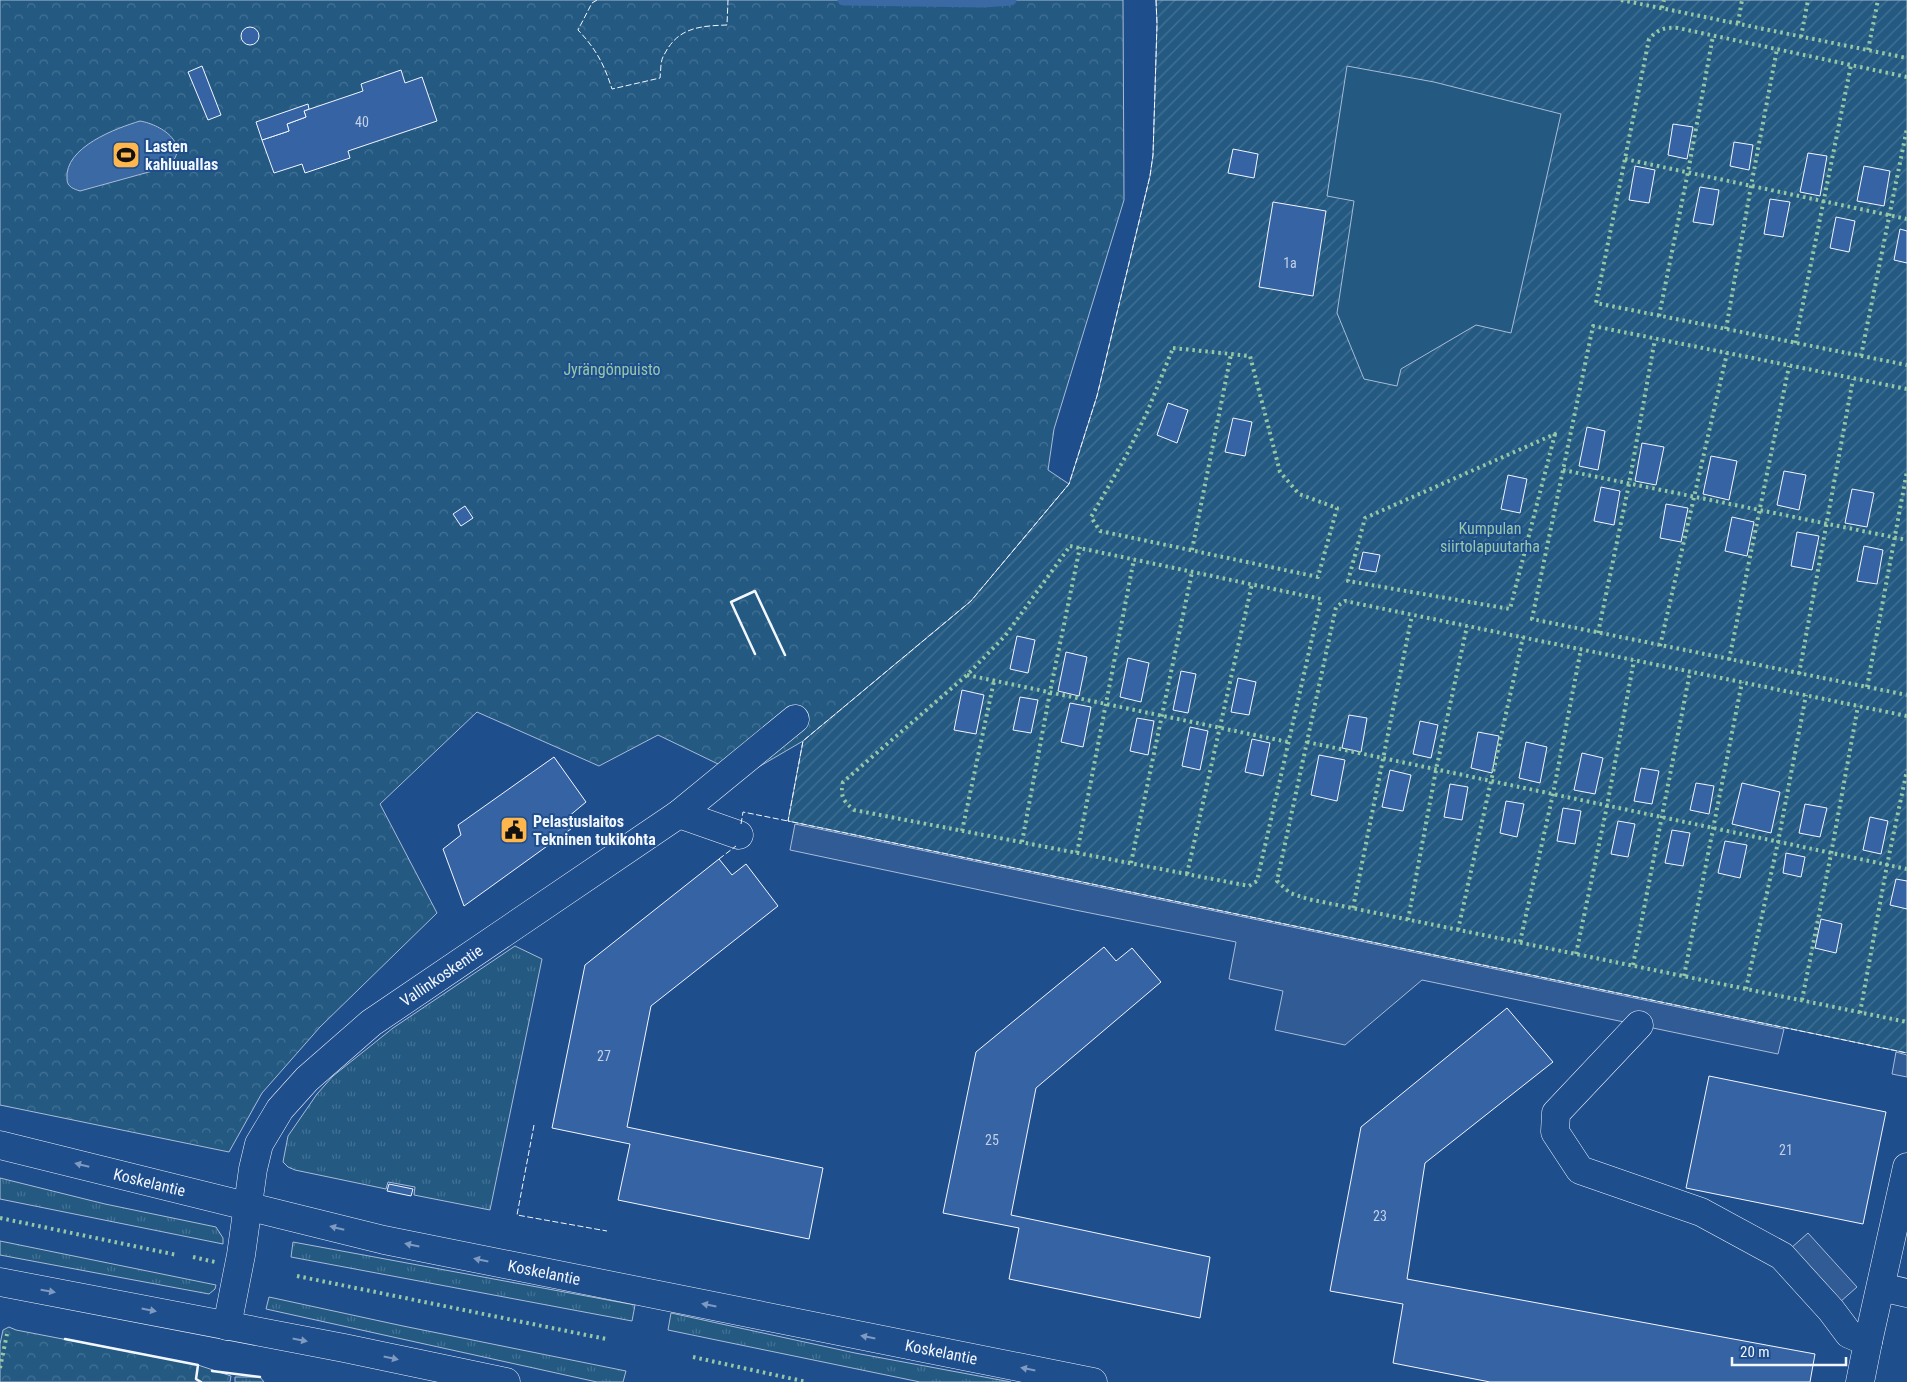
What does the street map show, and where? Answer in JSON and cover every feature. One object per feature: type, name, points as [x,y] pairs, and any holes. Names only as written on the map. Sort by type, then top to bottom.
[{"type":"main road","name":"Vallinkoskentie","points":[[227,1326],[241,1255],[253,1169],[259,1144],[280,1109],[307,1079],[371,1023],[679,814],[795,719]]},
{"type":"main road","points":[[679,814],[738,835]]},
{"type":"main road","points":[[1639,1025],[1556,1113],[1555,1132],[1580,1170],[1701,1212],[1782,1256],[1831,1310],[1849,1334],[1868,1342]]},
{"type":"main road","name":"Koskelantie","points":[[0,1145],[384,1240],[1092,1382]]},
{"type":"main road","points":[[1860,1382],[1907,1167]]},
{"type":"main road","points":[[0,1282],[344,1348],[506,1382]]},
{"type":"main road","points":[[1881,1287],[1907,1293]]},
{"type":"green space","name":"Jyrängönpuisto","points":[[0,0],[1123,0],[1124,200],[1054,429],[1048,470],[1069,484],[971,601],[803,741],[743,776],[658,735],[599,766],[477,712],[380,804],[437,913],[320,1027],[262,1093],[229,1152],[0,1105]]},
{"type":"green space","name":"Kumpulan siirtolapuutarha","points":[[1156,0],[1907,0],[1907,1053],[788,821],[803,741],[971,601],[1069,484],[1097,396],[1150,176],[1153,155]]},
{"type":"green space","points":[[1347,66],[1434,82],[1561,114],[1511,333],[1476,325],[1401,369],[1397,386],[1364,379],[1337,313],[1354,201],[1327,196]]},
{"type":"green space","points":[[515,946],[542,959],[490,1210],[414,1195],[415,1187],[388,1182],[386,1189],[295,1170],[283,1162],[288,1136],[317,1094],[333,1076],[393,1028]]},
{"type":"green space","points":[[0,1178],[105,1204],[216,1227],[223,1238],[223,1244],[0,1199]]},
{"type":"green space","points":[[0,1241],[216,1285],[215,1289],[209,1294],[0,1255]]},
{"type":"green space","points":[[293,1242],[635,1305],[632,1321],[291,1257]]},
{"type":"green space","points":[[269,1297],[626,1371],[623,1382],[597,1382],[266,1309]]},
{"type":"green space","points":[[671,1313],[855,1353],[1011,1382],[920,1382],[668,1330]]},
{"type":"green space","points":[[9,1327],[16,1330],[198,1365],[231,1376],[230,1382],[0,1382],[0,1344],[3,1330]]},
{"type":"green space","points":[[235,1377],[260,1377],[264,1382],[235,1382]]},
{"type":"shaded area","name":"Lasten kahluuallas","points":[[140,121],[149,123],[166,132],[176,144],[177,152],[167,167],[80,191],[70,186],[67,182],[68,168],[74,157],[83,148],[106,134]]},
{"type":"shaded area","points":[[795,824],[1784,1029],[1778,1054],[1422,980],[1345,1045],[1275,1030],[1283,991],[1229,979],[1236,942],[790,850]]},
{"type":"shaded area","points":[[1896,1052],[1907,1055],[1907,1077],[1892,1074]]},
{"type":"shaded area","points":[[1808,1233],[1857,1287],[1831,1310],[1782,1256]]},
{"type":"building","points":[[250,27],[256,30],[259,36],[256,42],[250,45],[244,42],[241,36],[244,30]]},
{"type":"building","points":[[202,66],[221,115],[208,120],[188,72]]},
{"type":"building","points":[[401,70],[405,83],[422,77],[437,121],[348,151],[350,158],[305,173],[302,164],[274,173],[262,140],[289,131],[287,124],[306,117],[304,111],[363,91],[361,84]]},
{"type":"building","points":[[308,104],[309,109],[304,111],[306,117],[287,124],[289,131],[262,140],[256,122]]},
{"type":"building","points":[[1673,124],[1693,127],[1687,159],[1668,155]]},
{"type":"building","points":[[1734,142],[1753,145],[1749,170],[1730,166]]},
{"type":"building","points":[[1233,149],[1258,154],[1254,178],[1228,173]]},
{"type":"building","points":[[1808,153],[1827,156],[1820,196],[1800,192]]},
{"type":"building","points":[[1635,166],[1655,170],[1649,203],[1629,200]]},
{"type":"building","points":[[1864,166],[1890,171],[1884,206],[1857,201]]},
{"type":"building","points":[[1700,187],[1719,190],[1713,225],[1693,222]]},
{"type":"building","points":[[1770,199],[1790,202],[1783,237],[1764,234]]},
{"type":"building","points":[[1273,202],[1326,211],[1313,296],[1259,287]]},
{"type":"building","points":[[1836,217],[1855,221],[1849,252],[1830,248]]},
{"type":"building","points":[[1900,229],[1907,231],[1907,263],[1894,260]]},
{"type":"building","points":[[1168,403],[1188,410],[1177,443],[1157,435]]},
{"type":"building","points":[[1233,418],[1252,422],[1245,456],[1225,452]]},
{"type":"building","points":[[1587,427],[1605,431],[1598,470],[1579,466]]},
{"type":"building","points":[[1642,443],[1664,447],[1656,485],[1635,481]]},
{"type":"building","points":[[1711,456],[1737,461],[1729,500],[1703,494]]},
{"type":"building","points":[[1784,471],[1806,475],[1799,510],[1777,505]]},
{"type":"building","points":[[1508,475],[1527,479],[1520,513],[1501,509]]},
{"type":"building","points":[[1601,487],[1620,491],[1614,525],[1594,521]]},
{"type":"building","points":[[1852,489],[1874,493],[1867,527],[1845,523]]},
{"type":"building","points":[[1666,504],[1688,508],[1681,542],[1660,538]]},
{"type":"building","points":[[465,506],[473,518],[461,526],[453,514]]},
{"type":"building","points":[[1732,517],[1754,522],[1747,556],[1725,551]]},
{"type":"building","points":[[1797,532],[1819,536],[1812,570],[1791,566]]},
{"type":"building","points":[[1864,546],[1883,550],[1877,584],[1857,581]]},
{"type":"building","points":[[1363,552],[1380,555],[1376,572],[1359,569]]},
{"type":"building","points":[[1017,636],[1035,640],[1028,673],[1010,669]]},
{"type":"building","points":[[1066,652],[1087,657],[1079,696],[1058,691]]},
{"type":"building","points":[[1128,658],[1149,663],[1141,702],[1120,697]]},
{"type":"building","points":[[1181,671],[1196,674],[1188,713],[1173,710]]},
{"type":"building","points":[[1238,678],[1256,682],[1249,715],[1231,712]]},
{"type":"building","points":[[962,690],[984,695],[976,734],[954,730]]},
{"type":"building","points":[[1020,697],[1038,700],[1031,733],[1013,730]]},
{"type":"building","points":[[1070,703],[1091,707],[1083,747],[1061,742]]},
{"type":"building","points":[[1349,715],[1367,718],[1361,752],[1342,748]]},
{"type":"building","points":[[1137,718],[1154,721],[1148,755],[1130,751]]},
{"type":"building","points":[[1420,721],[1438,725],[1431,758],[1413,754]]},
{"type":"building","points":[[1190,727],[1208,731],[1200,770],[1182,766]]},
{"type":"building","points":[[1478,732],[1499,736],[1492,773],[1471,768]]},
{"type":"building","points":[[1252,739],[1270,743],[1263,776],[1245,772]]},
{"type":"building","points":[[1526,742],[1547,747],[1540,783],[1519,778]]},
{"type":"building","points":[[1582,753],[1603,758],[1595,794],[1574,790]]},
{"type":"building","points":[[1319,755],[1345,760],[1337,801],[1311,795]]},
{"type":"building","name":"Pelastuslaitos Tekninen tukikohta","points":[[554,757],[586,802],[568,817],[575,826],[464,906],[443,849],[461,835],[458,825]]},
{"type":"building","points":[[1641,768],[1659,771],[1652,804],[1634,801]]},
{"type":"building","points":[[1390,770],[1411,775],[1403,811],[1382,807]]},
{"type":"building","points":[[1696,783],[1714,786],[1709,814],[1690,810]]},
{"type":"building","points":[[1742,783],[1780,792],[1771,833],[1732,824]]},
{"type":"building","points":[[1450,784],[1468,787],[1462,820],[1444,817]]},
{"type":"building","points":[[1506,801],[1524,804],[1517,837],[1500,833]]},
{"type":"building","points":[[1805,804],[1827,808],[1820,837],[1799,833]]},
{"type":"building","points":[[1563,808],[1581,811],[1575,844],[1557,841]]},
{"type":"building","points":[[1870,817],[1888,821],[1881,854],[1863,850]]},
{"type":"building","points":[[1618,821],[1635,824],[1628,857],[1611,854]]},
{"type":"building","points":[[1672,830],[1690,833],[1683,866],[1665,863]]},
{"type":"building","points":[[1725,841],[1747,845],[1740,878],[1718,873]]},
{"type":"building","points":[[1786,853],[1805,857],[1801,877],[1783,873]]},
{"type":"building","points":[[719,859],[732,875],[746,864],[778,906],[651,1006],[627,1127],[823,1168],[809,1239],[618,1200],[630,1144],[552,1128],[585,965]]},
{"type":"building","points":[[1896,879],[1907,881],[1907,909],[1890,905]]},
{"type":"building","points":[[1821,919],[1842,924],[1836,953],[1815,948]]},
{"type":"building","points":[[1104,947],[1116,961],[1132,948],[1161,982],[1036,1088],[1011,1215],[1210,1257],[1200,1318],[1009,1279],[1019,1228],[943,1213],[976,1052]]},
{"type":"building","points":[[1507,1008],[1553,1062],[1425,1163],[1407,1279],[1815,1354],[1810,1382],[1490,1382],[1393,1363],[1403,1304],[1330,1291],[1361,1127]]},
{"type":"building","points":[[1709,1076],[1886,1112],[1863,1224],[1686,1188]]},
{"type":"building","points":[[389,1184],[413,1189],[411,1196],[387,1191]]},
{"type":"waterway","points":[[843,0],[984,2],[1011,0]]},
{"type":"hedge","points":[[1621,0],[1907,58]]},
{"type":"hedge","points":[[1662,8],[1664,0]]},
{"type":"hedge","points":[[1738,23],[1742,0]]},
{"type":"hedge","points":[[1801,37],[1808,0]]},
{"type":"hedge","points":[[1868,50],[1878,0]]},
{"type":"hedge","points":[[1907,77],[1678,28],[1665,28],[1656,33],[1649,39],[1596,303],[1907,365]]},
{"type":"hedge","points":[[1659,316],[1713,36]]},
{"type":"hedge","points":[[1726,329],[1777,49]]},
{"type":"hedge","points":[[1795,343],[1851,65]]},
{"type":"hedge","points":[[1861,356],[1907,128]]},
{"type":"hedge","points":[[1625,159],[1907,219]]},
{"type":"hedge","points":[[1907,389],[1593,326],[1532,619],[1907,695]]},
{"type":"hedge","points":[[1598,633],[1629,484],[1655,339]]},
{"type":"hedge","points":[[1173,348],[1250,356],[1280,472],[1299,494],[1337,508],[1318,577],[1100,531],[1091,517],[1127,454],[1148,410],[1173,348]]},
{"type":"hedge","points":[[1660,646],[1727,353]]},
{"type":"hedge","points":[[1192,550],[1231,354]]},
{"type":"hedge","points":[[1729,660],[1789,366]]},
{"type":"hedge","points":[[1799,674],[1853,379]]},
{"type":"hedge","points":[[1555,434],[1510,609],[1348,581],[1365,518],[1555,434]]},
{"type":"hedge","points":[[1563,470],[1907,540]]},
{"type":"hedge","points":[[1867,687],[1907,471]]},
{"type":"hedge","points":[[1070,546],[1321,599],[1257,881],[1249,886],[854,810],[843,798],[843,782],[967,675],[1005,636],[1070,546]]},
{"type":"hedge","points":[[1022,842],[1080,547]]},
{"type":"hedge","points":[[1077,853],[1134,559]]},
{"type":"hedge","points":[[1131,863],[1192,572]]},
{"type":"hedge","points":[[1187,874],[1252,584]]},
{"type":"hedge","points":[[1907,716],[1345,601],[1336,607],[1277,881],[1290,893],[1308,899],[1907,1022]]},
{"type":"hedge","points":[[1353,908],[1412,615]]},
{"type":"hedge","points":[[1408,920],[1436,770],[1467,626]]},
{"type":"hedge","points":[[1458,930],[1523,637]]},
{"type":"hedge","points":[[1520,942],[1553,794],[1581,649]]},
{"type":"hedge","points":[[1576,954],[1607,806],[1634,660]]},
{"type":"hedge","points":[[1633,965],[1690,672]]},
{"type":"hedge","points":[[967,675],[1288,742]]},
{"type":"hedge","points":[[962,831],[994,681]]},
{"type":"hedge","points":[[1684,976],[1742,682]]},
{"type":"hedge","points":[[1746,989],[1778,842],[1806,695]]},
{"type":"hedge","points":[[1802,1000],[1858,706]]},
{"type":"hedge","points":[[1307,742],[1907,869]]},
{"type":"hedge","points":[[1860,1013],[1887,865],[1907,770]]},
{"type":"hedge","points":[[0,1218],[177,1255]]},
{"type":"hedge","points":[[193,1257],[215,1262]]},
{"type":"hedge","points":[[297,1276],[606,1339]]},
{"type":"hedge","points":[[0,1368],[7,1334]]},
{"type":"hedge","points":[[693,1357],[807,1382]]},
{"type":"fence","points":[[597,0],[592,3],[578,30],[599,57],[612,89],[660,78],[663,57],[670,46],[683,33],[708,26],[727,25],[728,0]]},
{"type":"fence","points":[[1156,0],[1153,155],[1150,176],[1097,396],[1069,484],[971,601],[803,741],[788,821],[1907,1053]]},
{"type":"fence","points":[[741,824],[743,812],[788,821]]},
{"type":"fence","points":[[719,859],[736,846]]},
{"type":"fence","points":[[534,1125],[517,1215],[607,1231]]},
{"type":"wall","points":[[755,654],[731,602],[755,591],[785,655]]},
{"type":"wall","points":[[65,1339],[198,1365],[196,1379],[201,1382]]},
{"type":"wall","points":[[212,1371],[260,1377]]},
{"type":"place","name":"Lasten kahluuallas","points":[[126,155]]},
{"type":"place","name":"Pelastuslaitos Tekninen tukikohta","points":[[514,830]]}]
